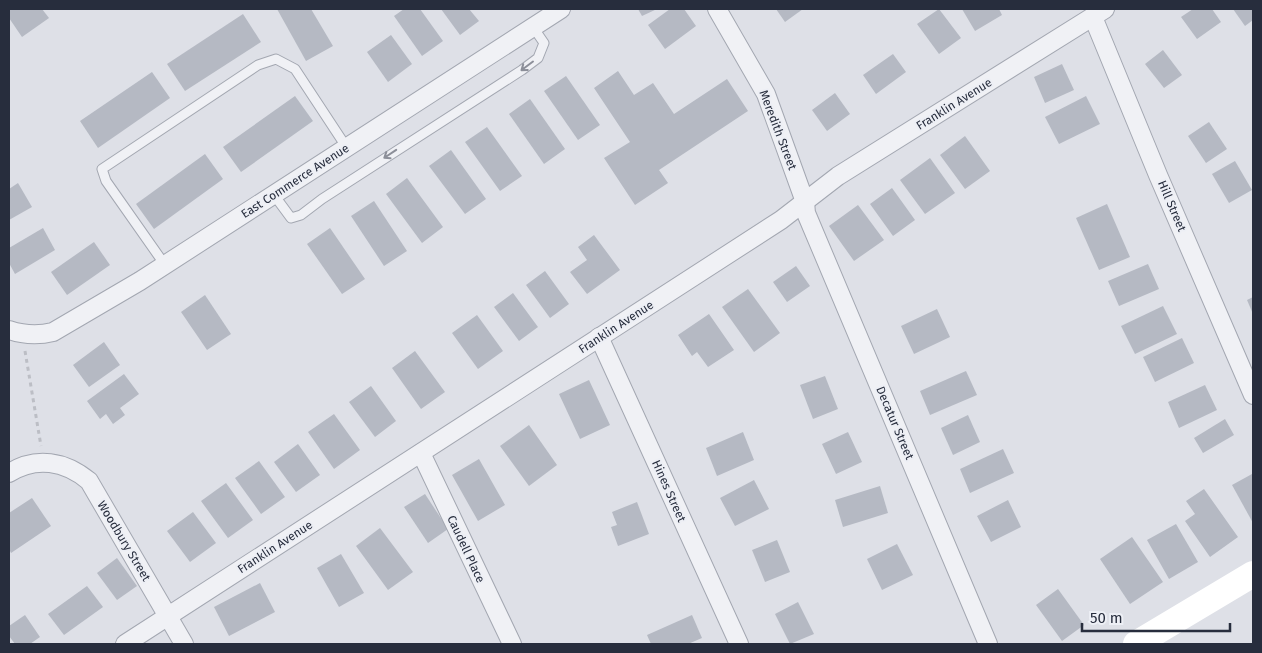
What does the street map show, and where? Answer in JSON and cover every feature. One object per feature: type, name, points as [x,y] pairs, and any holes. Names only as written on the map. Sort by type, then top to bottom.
[{"type":"main road","points":[[1140,643],[1253,574]]},
{"type":"street","name":"East Commerce Avenue","points":[[15,332],[41,335],[53,332],[165,265],[562,9]]},
{"type":"street","name":"Meredith Street","points":[[717,9],[766,94],[805,202]]},
{"type":"street","name":"Franklin Avenue","points":[[125,644],[782,220],[838,176],[1099,13]]},
{"type":"street","name":"Hill Street","points":[[1099,13],[1158,175],[1253,395]]},
{"type":"street","name":"Decatur Street","points":[[805,202],[806,213],[988,644]]},
{"type":"street","name":"Hines Street","points":[[600,337],[739,644]]},
{"type":"street","name":"Caudell Place","points":[[421,453],[512,644]]},
{"type":"street","points":[[9,472],[18,467],[44,462]]},
{"type":"street","name":"Woodbury Street","points":[[44,462],[62,464],[89,481],[184,644]]},
{"type":"lane","points":[[274,195],[292,218],[301,215],[538,58],[544,43],[533,27]]},
{"type":"lane","points":[[165,265],[106,181],[102,169],[258,65],[276,59],[295,69],[347,148]]},
{"type":"path","points":[[15,332],[44,462]]},
{"type":"building","points":[[10,9],[42,9],[49,18],[22,37],[9,18]]},
{"type":"building","points":[[277,9],[311,9],[333,46],[306,61]]},
{"type":"building","points":[[404,9],[420,9],[443,41],[422,56],[394,16]]},
{"type":"building","points":[[441,9],[469,9],[479,21],[460,35]]},
{"type":"building","points":[[638,9],[657,9],[642,16]]},
{"type":"building","points":[[670,9],[684,9],[696,26],[665,49],[648,25]]},
{"type":"building","points":[[776,9],[803,9],[785,22]]},
{"type":"building","points":[[939,9],[961,38],[939,54],[917,24]]},
{"type":"building","points":[[962,9],[999,9],[1002,15],[975,31]]},
{"type":"building","points":[[1193,9],[1212,9],[1221,22],[1197,39],[1181,17]]},
{"type":"building","points":[[1233,9],[1253,9],[1253,20],[1245,26]]},
{"type":"building","points":[[243,14],[261,42],[185,91],[167,64]]},
{"type":"building","points":[[391,35],[412,64],[388,82],[367,52]]},
{"type":"building","points":[[1163,50],[1182,75],[1164,88],[1145,64]]},
{"type":"building","points":[[893,54],[906,72],[876,94],[863,75]]},
{"type":"building","points":[[1062,64],[1074,90],[1045,103],[1034,77]]},
{"type":"building","points":[[618,71],[634,95],[653,83],[674,114],[727,79],[748,111],[659,170],[668,183],[635,205],[604,158],[630,142],[594,88]]},
{"type":"building","points":[[152,72],[170,98],[98,148],[80,121]]},
{"type":"building","points":[[566,76],[600,125],[578,140],[544,91]]},
{"type":"building","points":[[835,93],[850,114],[827,131],[812,110]]},
{"type":"building","points":[[295,96],[313,121],[241,172],[223,147]]},
{"type":"building","points":[[1086,96],[1100,124],[1059,144],[1045,117]]},
{"type":"building","points":[[530,99],[565,149],[544,164],[509,114]]},
{"type":"building","points":[[1209,122],[1227,149],[1206,163],[1188,136]]},
{"type":"building","points":[[487,127],[522,176],[500,191],[465,142]]},
{"type":"building","points":[[965,136],[990,171],[965,189],[940,155]]},
{"type":"building","points":[[451,150],[486,199],[465,214],[429,166]]},
{"type":"building","points":[[205,154],[223,179],[154,229],[136,204]]},
{"type":"building","points":[[930,158],[955,193],[925,214],[900,180]]},
{"type":"building","points":[[1235,161],[1252,190],[1229,203],[1212,174]]},
{"type":"building","points":[[407,178],[443,227],[422,243],[386,194]]},
{"type":"building","points":[[18,183],[32,207],[9,220],[9,189]]},
{"type":"building","points":[[892,188],[915,220],[893,236],[870,204]]},
{"type":"building","points":[[374,201],[407,251],[384,266],[351,216]]},
{"type":"building","points":[[1107,204],[1130,257],[1099,270],[1076,218]]},
{"type":"building","points":[[858,205],[884,240],[854,261],[829,226]]},
{"type":"building","points":[[43,228],[55,250],[15,274],[9,263],[9,248]]},
{"type":"building","points":[[330,228],[365,279],[342,294],[307,244]]},
{"type":"building","points":[[594,235],[620,270],[587,294],[570,272],[587,260],[578,247]]},
{"type":"building","points":[[94,242],[110,265],[67,295],[51,272]]},
{"type":"building","points":[[1148,264],[1159,289],[1119,306],[1108,281]]},
{"type":"building","points":[[796,266],[810,286],[787,302],[773,282]]},
{"type":"building","points":[[545,271],[569,304],[550,318],[526,285]]},
{"type":"building","points":[[748,289],[780,333],[754,352],[722,307]]},
{"type":"building","points":[[513,293],[538,327],[519,341],[494,307]]},
{"type":"building","points":[[205,295],[231,334],[207,350],[181,312]]},
{"type":"building","points":[[1253,297],[1253,314],[1247,300]]},
{"type":"building","points":[[1163,306],[1177,334],[1135,354],[1121,326]]},
{"type":"building","points":[[937,309],[950,337],[914,354],[901,326]]},
{"type":"building","points":[[709,314],[734,350],[708,367],[697,352],[692,356],[678,335]]},
{"type":"building","points":[[477,315],[503,351],[478,369],[452,333]]},
{"type":"building","points":[[1182,338],[1194,363],[1155,382],[1143,357]]},
{"type":"building","points":[[104,342],[120,365],[89,387],[73,365]]},
{"type":"building","points":[[415,351],[445,392],[421,409],[392,368]]},
{"type":"building","points":[[966,371],[977,395],[930,415],[920,391]]},
{"type":"building","points":[[124,374],[139,394],[120,408],[125,415],[113,424],[106,414],[100,419],[87,401]]},
{"type":"building","points":[[825,376],[838,409],[813,419],[800,385]]},
{"type":"building","points":[[589,380],[610,425],[580,439],[559,394]]},
{"type":"building","points":[[1205,385],[1217,410],[1179,428],[1168,402]]},
{"type":"building","points":[[371,386],[396,421],[375,437],[349,402]]},
{"type":"building","points":[[334,414],[360,450],[334,469],[308,432]]},
{"type":"building","points":[[968,415],[980,442],[953,455],[941,428]]},
{"type":"building","points":[[1225,419],[1234,435],[1203,453],[1194,438]]},
{"type":"building","points":[[529,425],[557,465],[529,486],[500,446]]},
{"type":"building","points":[[743,432],[754,460],[717,476],[706,448]]},
{"type":"building","points":[[848,432],[862,462],[836,474],[822,444]]},
{"type":"building","points":[[298,444],[320,475],[296,492],[274,462]]},
{"type":"building","points":[[1003,449],[1014,473],[970,493],[960,469]]},
{"type":"building","points":[[479,459],[505,505],[478,521],[452,475]]},
{"type":"building","points":[[259,461],[285,497],[261,514],[235,478]]},
{"type":"building","points":[[1253,475],[1253,523],[1232,485]]},
{"type":"building","points":[[754,480],[769,509],[735,526],[720,498]]},
{"type":"building","points":[[226,483],[253,520],[228,538],[201,501]]},
{"type":"building","points":[[880,486],[888,513],[843,527],[835,500]]},
{"type":"building","points":[[1204,489],[1238,537],[1210,557],[1185,521],[1195,514],[1186,501]]},
{"type":"building","points":[[425,494],[448,529],[428,543],[404,507]]},
{"type":"building","points":[[32,498],[51,526],[11,553],[9,549],[9,513]]},
{"type":"building","points":[[1008,500],[1021,527],[991,542],[977,516]]},
{"type":"building","points":[[637,502],[649,534],[618,546],[611,527],[617,525],[612,512]]},
{"type":"building","points":[[193,512],[216,543],[190,562],[167,531]]},
{"type":"building","points":[[1176,524],[1198,562],[1169,579],[1147,540]]},
{"type":"building","points":[[380,528],[413,572],[388,590],[356,546]]},
{"type":"building","points":[[1132,537],[1163,582],[1130,604],[1100,559]]},
{"type":"building","points":[[777,540],[790,572],[765,582],[752,550]]},
{"type":"building","points":[[897,544],[913,575],[882,590],[867,559]]},
{"type":"building","points":[[341,554],[364,593],[339,607],[317,568]]},
{"type":"building","points":[[117,558],[137,586],[117,600],[97,573]]},
{"type":"building","points":[[260,583],[275,612],[229,636],[214,607]]},
{"type":"building","points":[[87,586],[103,607],[64,635],[48,614]]},
{"type":"building","points":[[1058,589],[1084,625],[1062,641],[1036,605]]},
{"type":"building","points":[[798,602],[814,634],[790,644],[775,614]]},
{"type":"building","points":[[25,615],[40,637],[30,644],[15,644],[9,636],[9,626]]},
{"type":"building","points":[[692,615],[702,638],[688,644],[651,644],[647,635]]}]
